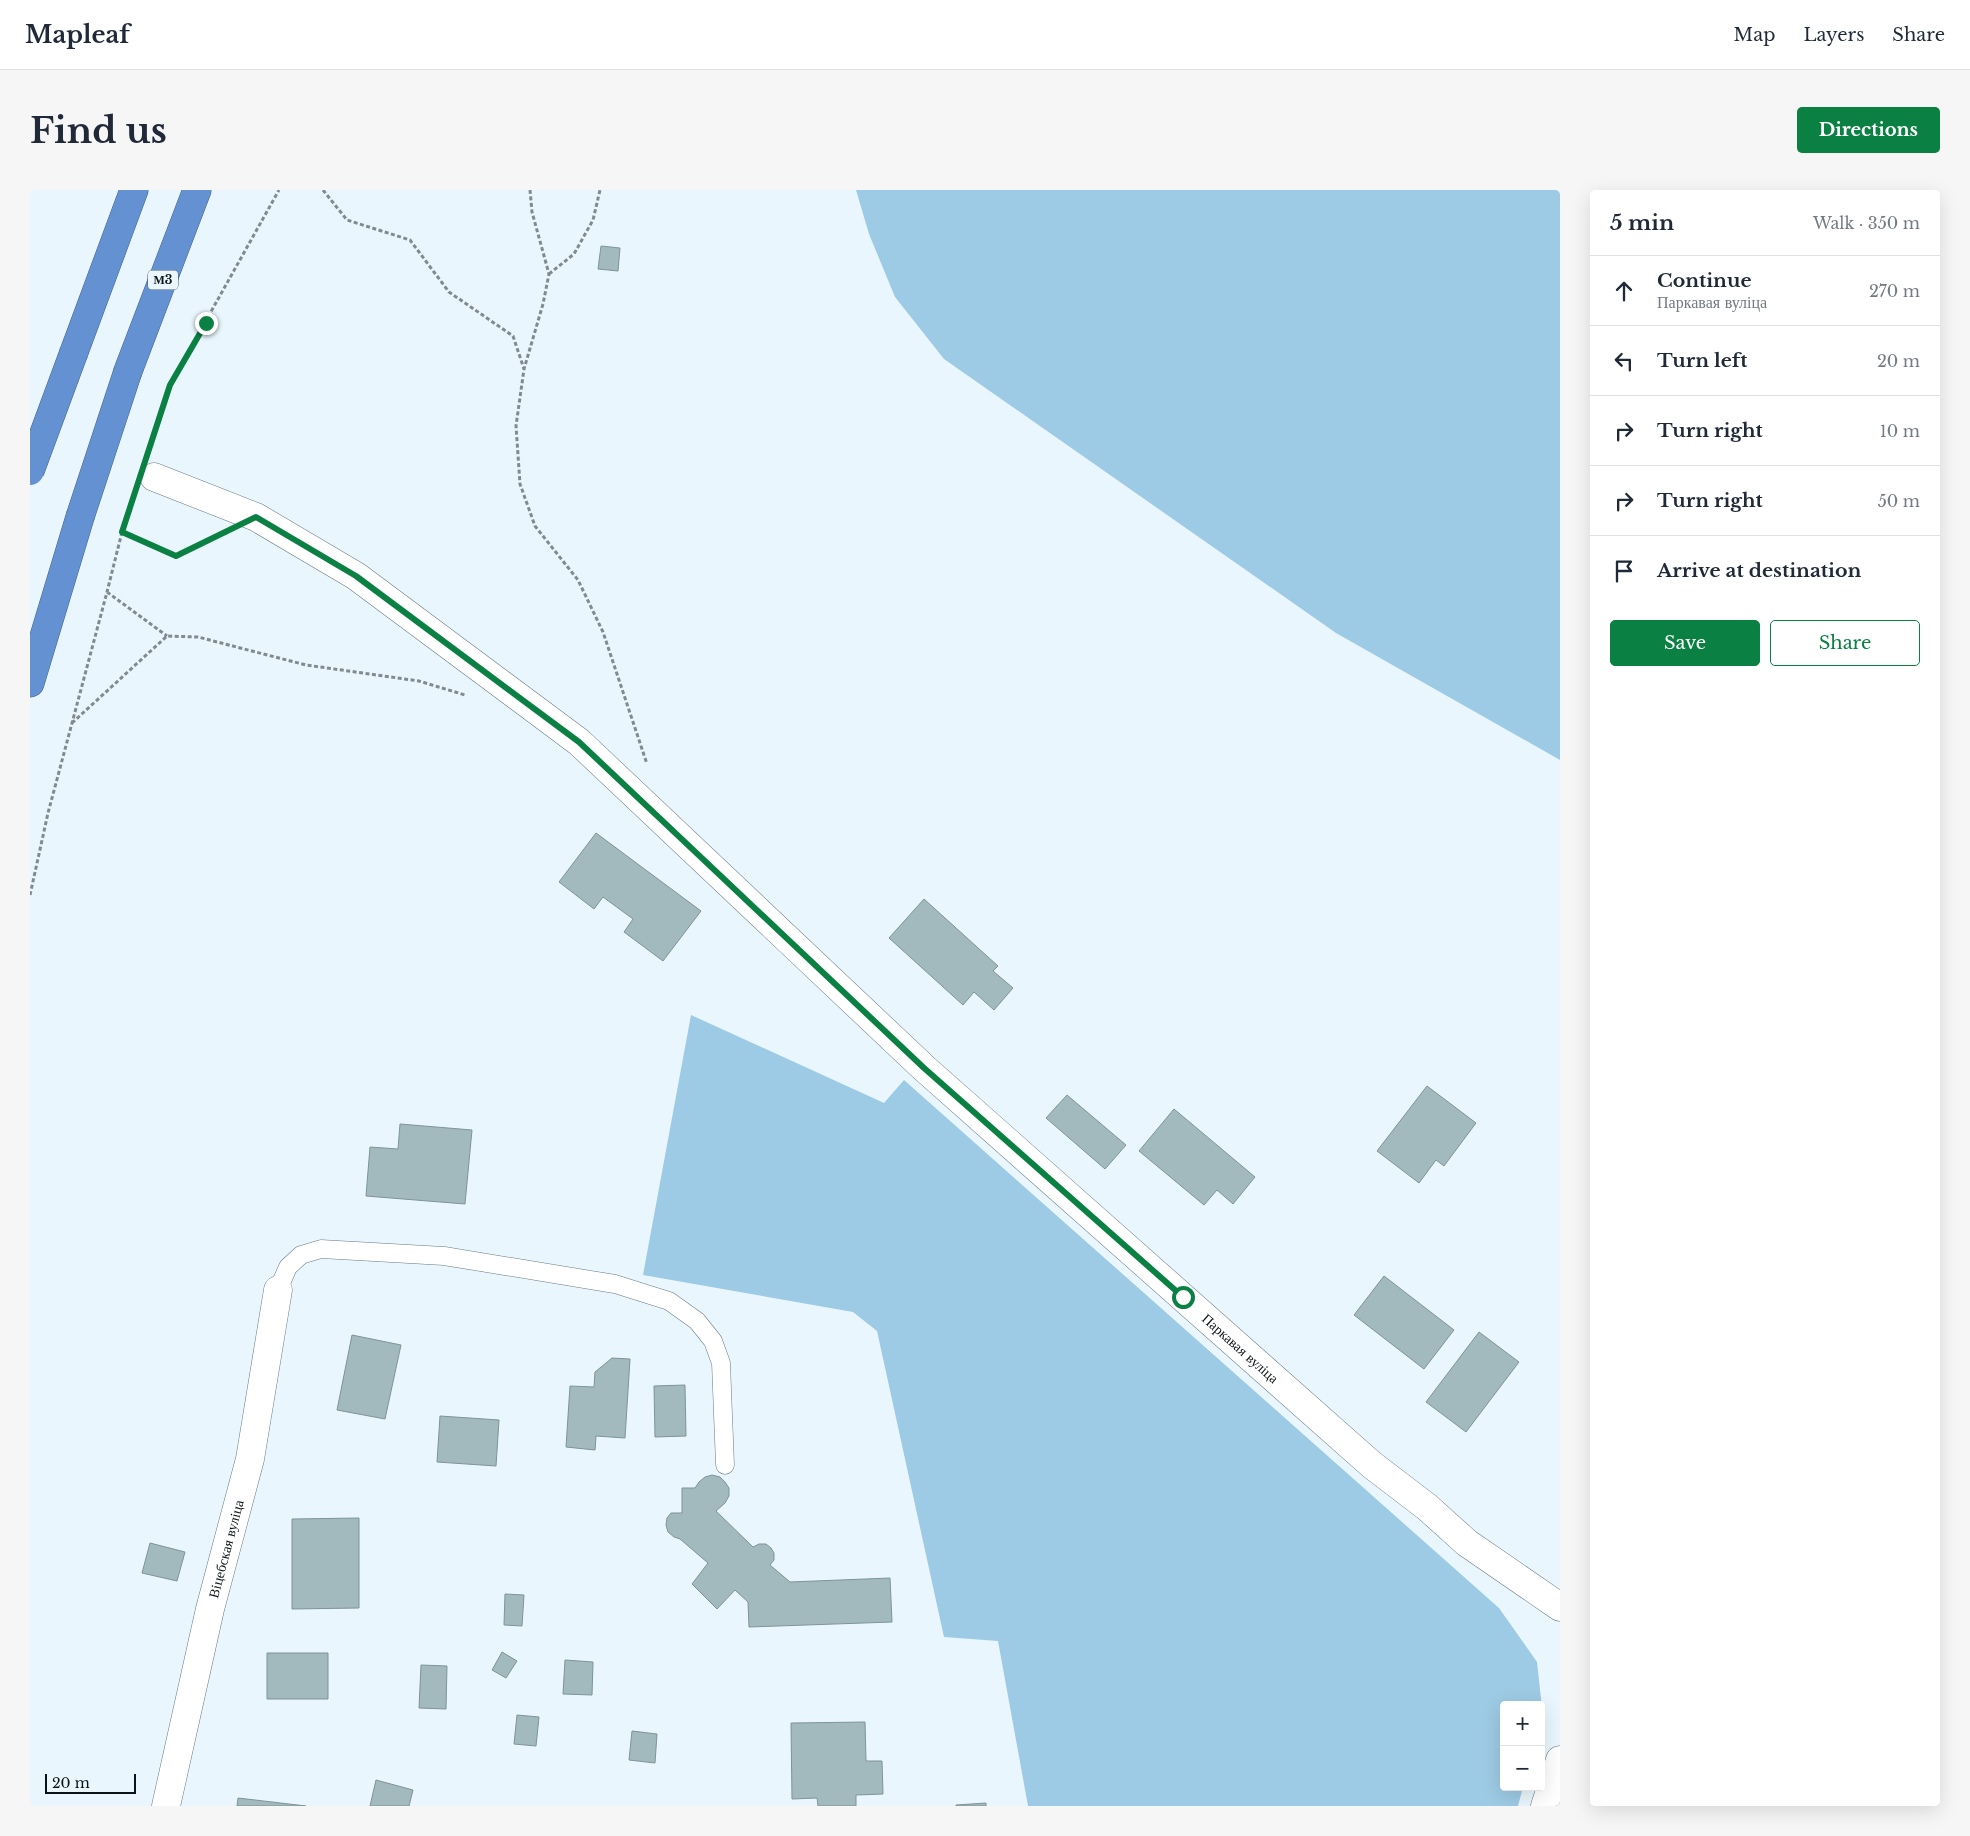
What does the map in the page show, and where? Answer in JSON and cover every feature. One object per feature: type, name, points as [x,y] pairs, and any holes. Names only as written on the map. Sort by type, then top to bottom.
[{"type":"highway","points":[[30,471],[134,190]]},
{"type":"highway","name":"М3","points":[[30,683],[80,517],[128,371],[197,190]]},
{"type":"street","name":"Паркавая вуліца","points":[[154,477],[256,517],[356,576],[579,742],[924,1068],[1372,1465],[1467,1542],[1560,1607]]},
{"type":"street","name":"Віцебская вуліца","points":[[166,1806],[210,1609],[250,1459],[278,1290]]},
{"type":"street","points":[[1545,1806],[1560,1760]]},
{"type":"lane","points":[[278,1290],[288,1266],[301,1255],[321,1249],[444,1256],[615,1284],[668,1301],[697,1321],[713,1341],[721,1362],[725,1465]]},
{"type":"path","points":[[30,895],[48,813],[122,532],[170,385],[279,190]]},
{"type":"path","points":[[323,190],[347,220],[410,240],[449,292],[513,336],[524,369]]},
{"type":"path","points":[[530,190],[532,212],[548,274],[544,304],[524,369],[516,426],[520,484],[535,526],[578,580],[603,632],[649,771]]},
{"type":"path","points":[[548,274],[574,254],[593,220],[600,190]]},
{"type":"path","points":[[122,532],[176,556],[256,517]]},
{"type":"path","points":[[107,592],[167,636],[198,637],[306,665],[419,681],[463,695],[513,693]]},
{"type":"path","points":[[72,723],[167,636]]},
{"type":"shaded area","points":[[856,190],[1560,190],[1560,760],[1336,633],[944,359],[895,297],[869,234]]},
{"type":"shaded area","points":[[691,1015],[884,1103],[904,1080],[1499,1608],[1537,1662],[1541,1701],[1500,1701],[1500,1791],[1522,1791],[1518,1806],[1028,1806],[998,1641],[944,1637],[877,1331],[853,1312],[643,1275]]},
{"type":"building","points":[[601,246],[620,248],[618,271],[598,269]]},
{"type":"building","points":[[596,833],[701,911],[663,961],[624,932],[633,919],[603,897],[594,909],[559,882]]},
{"type":"building","points":[[924,899],[998,966],[993,971],[1013,988],[994,1010],[974,992],[963,1005],[889,938]]},
{"type":"building","points":[[1427,1086],[1476,1123],[1444,1166],[1436,1160],[1419,1183],[1377,1151]]},
{"type":"building","points":[[1067,1095],[1126,1145],[1105,1169],[1046,1118]]},
{"type":"building","points":[[1174,1109],[1255,1177],[1233,1204],[1217,1190],[1204,1205],[1139,1151]]},
{"type":"building","points":[[400,1124],[472,1130],[465,1204],[366,1196],[370,1147],[398,1149]]},
{"type":"building","points":[[1384,1276],[1454,1330],[1424,1369],[1354,1315]]},
{"type":"building","points":[[1479,1332],[1519,1362],[1466,1432],[1426,1402]]},
{"type":"building","points":[[352,1335],[401,1345],[385,1419],[337,1410]]},
{"type":"building","points":[[612,1358],[630,1359],[625,1438],[596,1436],[595,1450],[566,1447],[570,1386],[594,1387],[595,1372]]},
{"type":"building","points":[[685,1385],[686,1436],[655,1437],[654,1386]]},
{"type":"building","points":[[440,1416],[499,1420],[496,1466],[437,1462]]},
{"type":"building","points":[[712,1475],[720,1477],[729,1488],[729,1496],[725,1503],[716,1511],[753,1547],[759,1544],[766,1544],[771,1548],[774,1553],[774,1560],[770,1565],[790,1582],[890,1578],[892,1622],[749,1627],[748,1602],[735,1590],[717,1609],[692,1584],[708,1563],[680,1539],[668,1532],[666,1525],[667,1518],[671,1513],[682,1513],[682,1488],[695,1488],[705,1477]]},
{"type":"building","points":[[359,1518],[359,1608],[292,1609],[292,1519]]},
{"type":"building","points":[[150,1543],[185,1552],[177,1581],[142,1573]]},
{"type":"building","points":[[505,1594],[524,1595],[522,1626],[504,1625]]},
{"type":"building","points":[[502,1652],[517,1661],[506,1678],[492,1670]]},
{"type":"building","points":[[267,1653],[328,1653],[328,1699],[267,1699]]},
{"type":"building","points":[[565,1660],[593,1662],[592,1695],[563,1694]]},
{"type":"building","points":[[421,1665],[447,1666],[446,1709],[419,1708]]},
{"type":"building","points":[[517,1715],[539,1717],[536,1746],[514,1744]]},
{"type":"building","points":[[865,1722],[866,1761],[882,1761],[883,1794],[856,1795],[856,1806],[818,1806],[817,1798],[792,1799],[791,1723]]},
{"type":"building","points":[[632,1731],[657,1734],[655,1763],[629,1760]]},
{"type":"building","points":[[376,1780],[413,1790],[409,1806],[370,1806]]},
{"type":"building","points":[[238,1798],[306,1806],[237,1806]]},
{"type":"building","points":[[986,1803],[986,1806],[956,1806],[956,1805]]},
{"type":"route","points":[[206,323],[170,385],[122,532],[176,556],[256,517],[356,576],[579,742],[924,1068],[1183,1297]]}]
